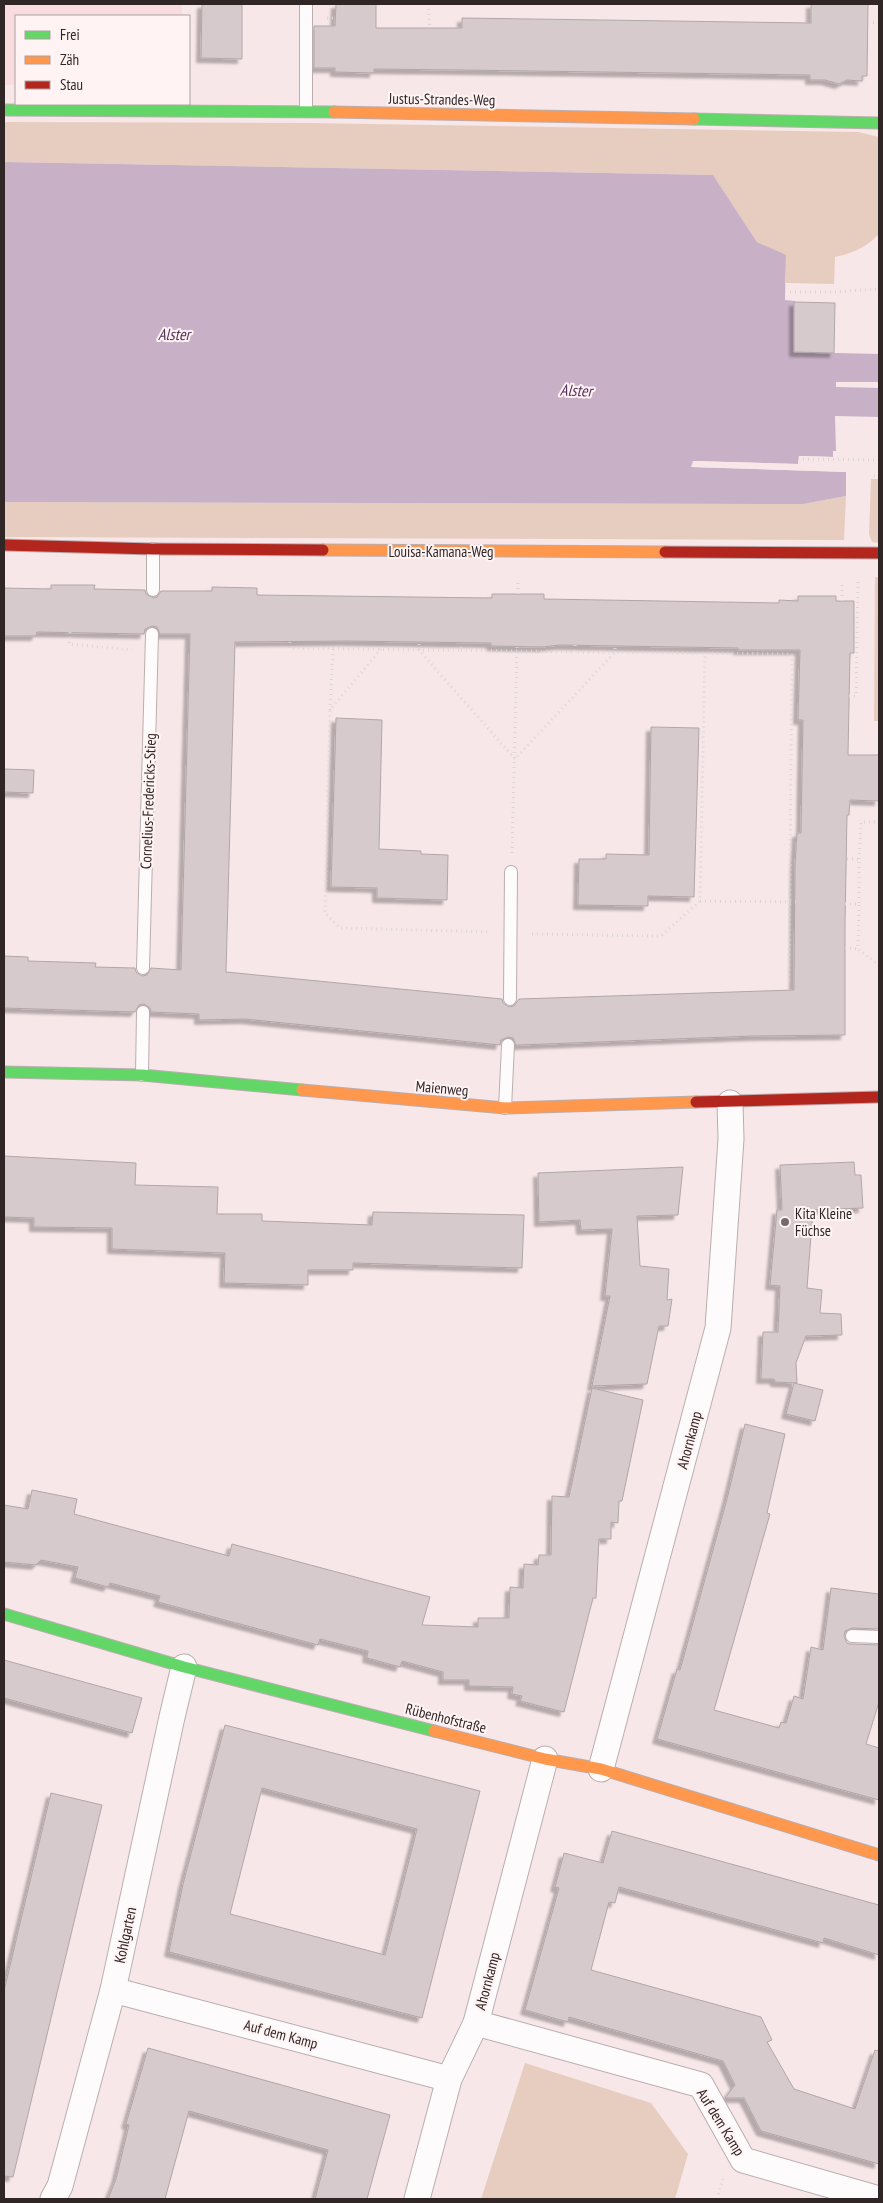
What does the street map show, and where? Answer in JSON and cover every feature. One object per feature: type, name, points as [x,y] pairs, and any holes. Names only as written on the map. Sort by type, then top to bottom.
[{"type":"street","name":"Justus-Strandes-Weg","points":[[4,110],[306,112],[879,123]]},
{"type":"street","name":"Louisa-Kamana-Weg","points":[[4,545],[153,549],[879,553]]},
{"type":"street","name":"Maienweg","points":[[4,1072],[142,1076],[506,1108],[730,1103],[879,1097]]},
{"type":"street","name":"Ahornkamp","points":[[601,1770],[718,1328],[731,1139],[730,1103]]},
{"type":"street","name":"Rübenhofstraße","points":[[4,1614],[184,1668],[545,1758],[601,1770],[879,1855]]},
{"type":"street","name":"Kohlgarten","points":[[52,2199],[60,2186],[113,1990],[184,1668]]},
{"type":"street","name":"Ahornkamp","points":[[418,2199],[449,2079],[476,2024],[545,1758]]},
{"type":"street","name":"Auf dem Kamp","points":[[113,1990],[449,2079]]},
{"type":"street","name":"Auf dem Kamp","points":[[476,2024],[701,2085],[743,2160],[879,2199]]},
{"type":"lane","points":[[306,4],[306,112]]},
{"type":"lane","points":[[153,549],[153,590]]},
{"type":"lane","name":"Cornelius-Fredericks-Stieg","points":[[144,968],[152,634]]},
{"type":"lane","points":[[510,1000],[511,872]]},
{"type":"lane","points":[[142,1076],[143,1012]]},
{"type":"lane","points":[[506,1108],[508,1045]]},
{"type":"lane","points":[[852,1636],[879,1637]]},
{"type":"path","points":[[428,4],[430,28]]},
{"type":"path","points":[[868,23],[879,22]]},
{"type":"path","points":[[790,292],[879,289]]},
{"type":"path","points":[[798,459],[879,460]]},
{"type":"path","points":[[874,476],[879,476]]},
{"type":"path","points":[[849,696],[856,696],[858,553]]},
{"type":"path","points":[[70,632],[69,644],[152,652]]},
{"type":"path","points":[[290,642],[289,648],[575,652],[615,650],[792,654],[789,980]]},
{"type":"path","points":[[355,643],[355,649]]},
{"type":"path","points":[[462,643],[462,650]]},
{"type":"path","points":[[419,644],[419,650],[515,759]]},
{"type":"path","points":[[575,645],[575,652]]},
{"type":"path","points":[[511,872],[517,646]]},
{"type":"path","points":[[332,649],[325,913],[340,928],[661,936],[700,901],[799,902]]},
{"type":"path","points":[[330,710],[380,649]]},
{"type":"path","points":[[515,759],[615,650]]},
{"type":"path","points":[[700,901],[705,653]]},
{"type":"path","points":[[858,949],[860,822],[879,822]]},
{"type":"path","points":[[847,859],[860,859]]},
{"type":"path","points":[[846,904],[859,904]]},
{"type":"path","points":[[846,948],[858,949],[879,965]]},
{"type":"shaded area","points":[[4,4],[182,4],[182,15],[15,15],[15,85],[4,85]]},
{"type":"shaded area","points":[[4,122],[308,123],[858,132],[879,137],[879,234],[859,249],[835,257],[834,284],[786,283],[786,256],[757,242],[713,175],[4,162]]},
{"type":"shaded area","points":[[871,479],[879,479],[879,543],[872,542],[869,534]]},
{"type":"shaded area","points":[[846,496],[844,540],[4,537],[4,502],[803,504]]},
{"type":"shaded area","points":[[875,577],[879,577],[879,721],[874,721]]},
{"type":"shaded area","points":[[525,2063],[651,2103],[688,2154],[675,2199],[481,2199]]},
{"type":"water","name":"Alster","points":[[4,162],[713,175],[757,242],[786,255],[785,300],[795,301],[794,352],[879,354],[879,382],[836,382],[836,387],[879,388],[879,417],[835,416],[836,451],[833,451],[833,457],[799,456],[798,464],[694,461],[692,467],[846,472],[846,496],[803,504],[4,502]]},
{"type":"pier","points":[[799,456],[836,457],[834,459],[801,459],[801,465],[798,466],[695,464],[846,470],[848,472],[691,467],[693,461],[798,464]]},
{"type":"building","points":[[202,4],[242,4],[242,59],[201,58]]},
{"type":"building","points":[[336,4],[376,4],[376,28],[462,28],[462,18],[811,23],[811,4],[868,4],[867,76],[862,76],[862,81],[847,80],[839,84],[825,80],[810,80],[810,75],[374,69],[374,73],[335,72],[335,68],[314,68],[314,26],[335,26]]},
{"type":"building","points":[[794,302],[835,303],[834,353],[794,352]]},
{"type":"building","points":[[51,585],[95,585],[94,589],[145,590],[146,594],[153,598],[157,597],[161,591],[212,591],[212,587],[257,588],[257,595],[492,598],[492,594],[544,594],[544,599],[779,603],[779,600],[798,601],[798,596],[836,596],[836,601],[854,601],[854,653],[850,653],[848,755],[879,755],[879,801],[850,800],[849,815],[847,815],[845,1035],[753,1036],[519,1045],[516,1045],[513,1038],[508,1037],[501,1040],[500,1045],[245,1019],[199,1020],[199,1014],[151,1012],[150,1008],[144,1004],[139,1005],[135,1012],[4,1008],[4,956],[28,957],[28,961],[96,963],[95,967],[135,968],[136,972],[142,976],[147,975],[151,968],[181,970],[190,634],[160,634],[157,627],[152,626],[145,629],[144,634],[37,632],[36,636],[4,636],[4,588],[51,589]],"holes":[[[235,642],[491,643],[491,646],[542,647],[560,645],[800,650],[798,720],[803,720],[801,833],[797,833],[795,866],[794,990],[519,999],[514,1006],[509,1007],[503,1003],[502,999],[226,972]]]},
{"type":"building","points":[[336,718],[382,720],[379,849],[421,851],[421,854],[448,855],[447,900],[377,898],[377,888],[331,887]]},
{"type":"building","points":[[651,727],[699,728],[694,897],[648,896],[648,906],[578,905],[579,859],[606,859],[606,854],[649,855]]},
{"type":"building","points":[[4,769],[34,770],[33,793],[4,792]]},
{"type":"building","points":[[4,1156],[136,1163],[135,1185],[218,1187],[217,1214],[262,1214],[262,1221],[372,1225],[373,1212],[524,1215],[522,1268],[353,1263],[353,1270],[308,1270],[308,1285],[224,1283],[225,1253],[112,1249],[112,1228],[34,1227],[34,1218],[4,1217]]},
{"type":"building","points":[[854,1162],[855,1175],[861,1175],[863,1208],[813,1210],[807,1288],[822,1290],[820,1313],[841,1314],[842,1335],[806,1336],[796,1363],[797,1383],[761,1379],[763,1332],[778,1332],[780,1286],[770,1285],[777,1210],[782,1210],[780,1165]]},
{"type":"building","points":[[683,1167],[678,1215],[637,1216],[640,1266],[669,1269],[667,1300],[672,1299],[668,1326],[659,1326],[647,1384],[592,1386],[610,1296],[605,1296],[612,1229],[581,1230],[580,1220],[539,1222],[538,1173]]},
{"type":"building","points":[[794,1383],[823,1390],[815,1421],[786,1414]]},
{"type":"building","points":[[592,1388],[643,1400],[622,1501],[619,1501],[618,1523],[611,1522],[611,1539],[599,1539],[596,1598],[593,1598],[564,1712],[520,1701],[522,1696],[512,1694],[513,1687],[469,1686],[469,1680],[443,1680],[443,1672],[402,1661],[400,1667],[367,1658],[368,1651],[320,1639],[318,1645],[158,1602],[160,1596],[110,1583],[108,1587],[75,1578],[78,1567],[41,1560],[36,1565],[4,1562],[4,1505],[28,1509],[32,1490],[77,1499],[74,1514],[229,1556],[232,1544],[430,1597],[422,1625],[478,1627],[478,1618],[509,1618],[510,1587],[523,1588],[524,1564],[538,1565],[539,1555],[551,1555],[552,1496],[569,1497]]},
{"type":"building","points":[[745,1424],[785,1434],[767,1513],[770,1514],[714,1710],[779,1728],[781,1722],[786,1723],[794,1696],[803,1699],[811,1647],[823,1650],[831,1588],[879,1594],[879,1629],[852,1628],[845,1631],[844,1636],[847,1643],[879,1645],[879,1702],[866,1744],[879,1748],[879,1800],[657,1739],[677,1669],[680,1670],[727,1499]]},
{"type":"building","points":[[4,1660],[142,1698],[132,1733],[4,1698]]},
{"type":"building","points":[[225,1725],[480,1791],[422,2018],[169,1952],[183,1884]],"holes":[[[262,1788],[417,1829],[385,1955],[230,1914]]]},
{"type":"building","points":[[51,1793],[102,1805],[13,2177],[4,2176],[4,1991]]},
{"type":"building","points":[[612,1831],[879,1905],[879,1955],[824,1938],[823,1943],[619,1887],[615,1903],[609,1902],[591,1970],[761,2017],[772,2040],[767,2042],[794,2089],[855,2109],[875,2050],[879,2051],[879,2164],[761,2131],[744,2098],[725,2098],[735,2085],[723,2061],[569,2017],[568,2022],[525,2010],[559,1888],[555,1887],[564,1853],[603,1863]]},
{"type":"building","points":[[148,2048],[390,2115],[367,2199],[315,2199],[328,2150],[189,2111],[165,2199],[108,2199],[116,2179],[129,2125],[126,2124]]},
{"type":"traffic: fast","points":[[4,110],[334,112]]},
{"type":"traffic: fast","points":[[694,119],[879,123]]},
{"type":"traffic: fast","points":[[4,1072],[142,1075],[302,1090]]},
{"type":"traffic: fast","points":[[4,1614],[184,1667],[434,1731]]},
{"type":"traffic: slow","points":[[334,112],[694,119]]},
{"type":"traffic: slow","points":[[323,550],[665,552]]},
{"type":"traffic: slow","points":[[302,1090],[505,1108],[696,1102]]},
{"type":"traffic: slow","points":[[434,1731],[545,1759],[601,1769],[879,1855]]},
{"type":"traffic: jam","points":[[4,545],[153,549],[323,550]]},
{"type":"traffic: jam","points":[[665,552],[879,553]]},
{"type":"traffic: jam","points":[[696,1102],[879,1097]]},
{"type":"place","name":"Kita Kleine Füchse","points":[[785,1222]]}]
